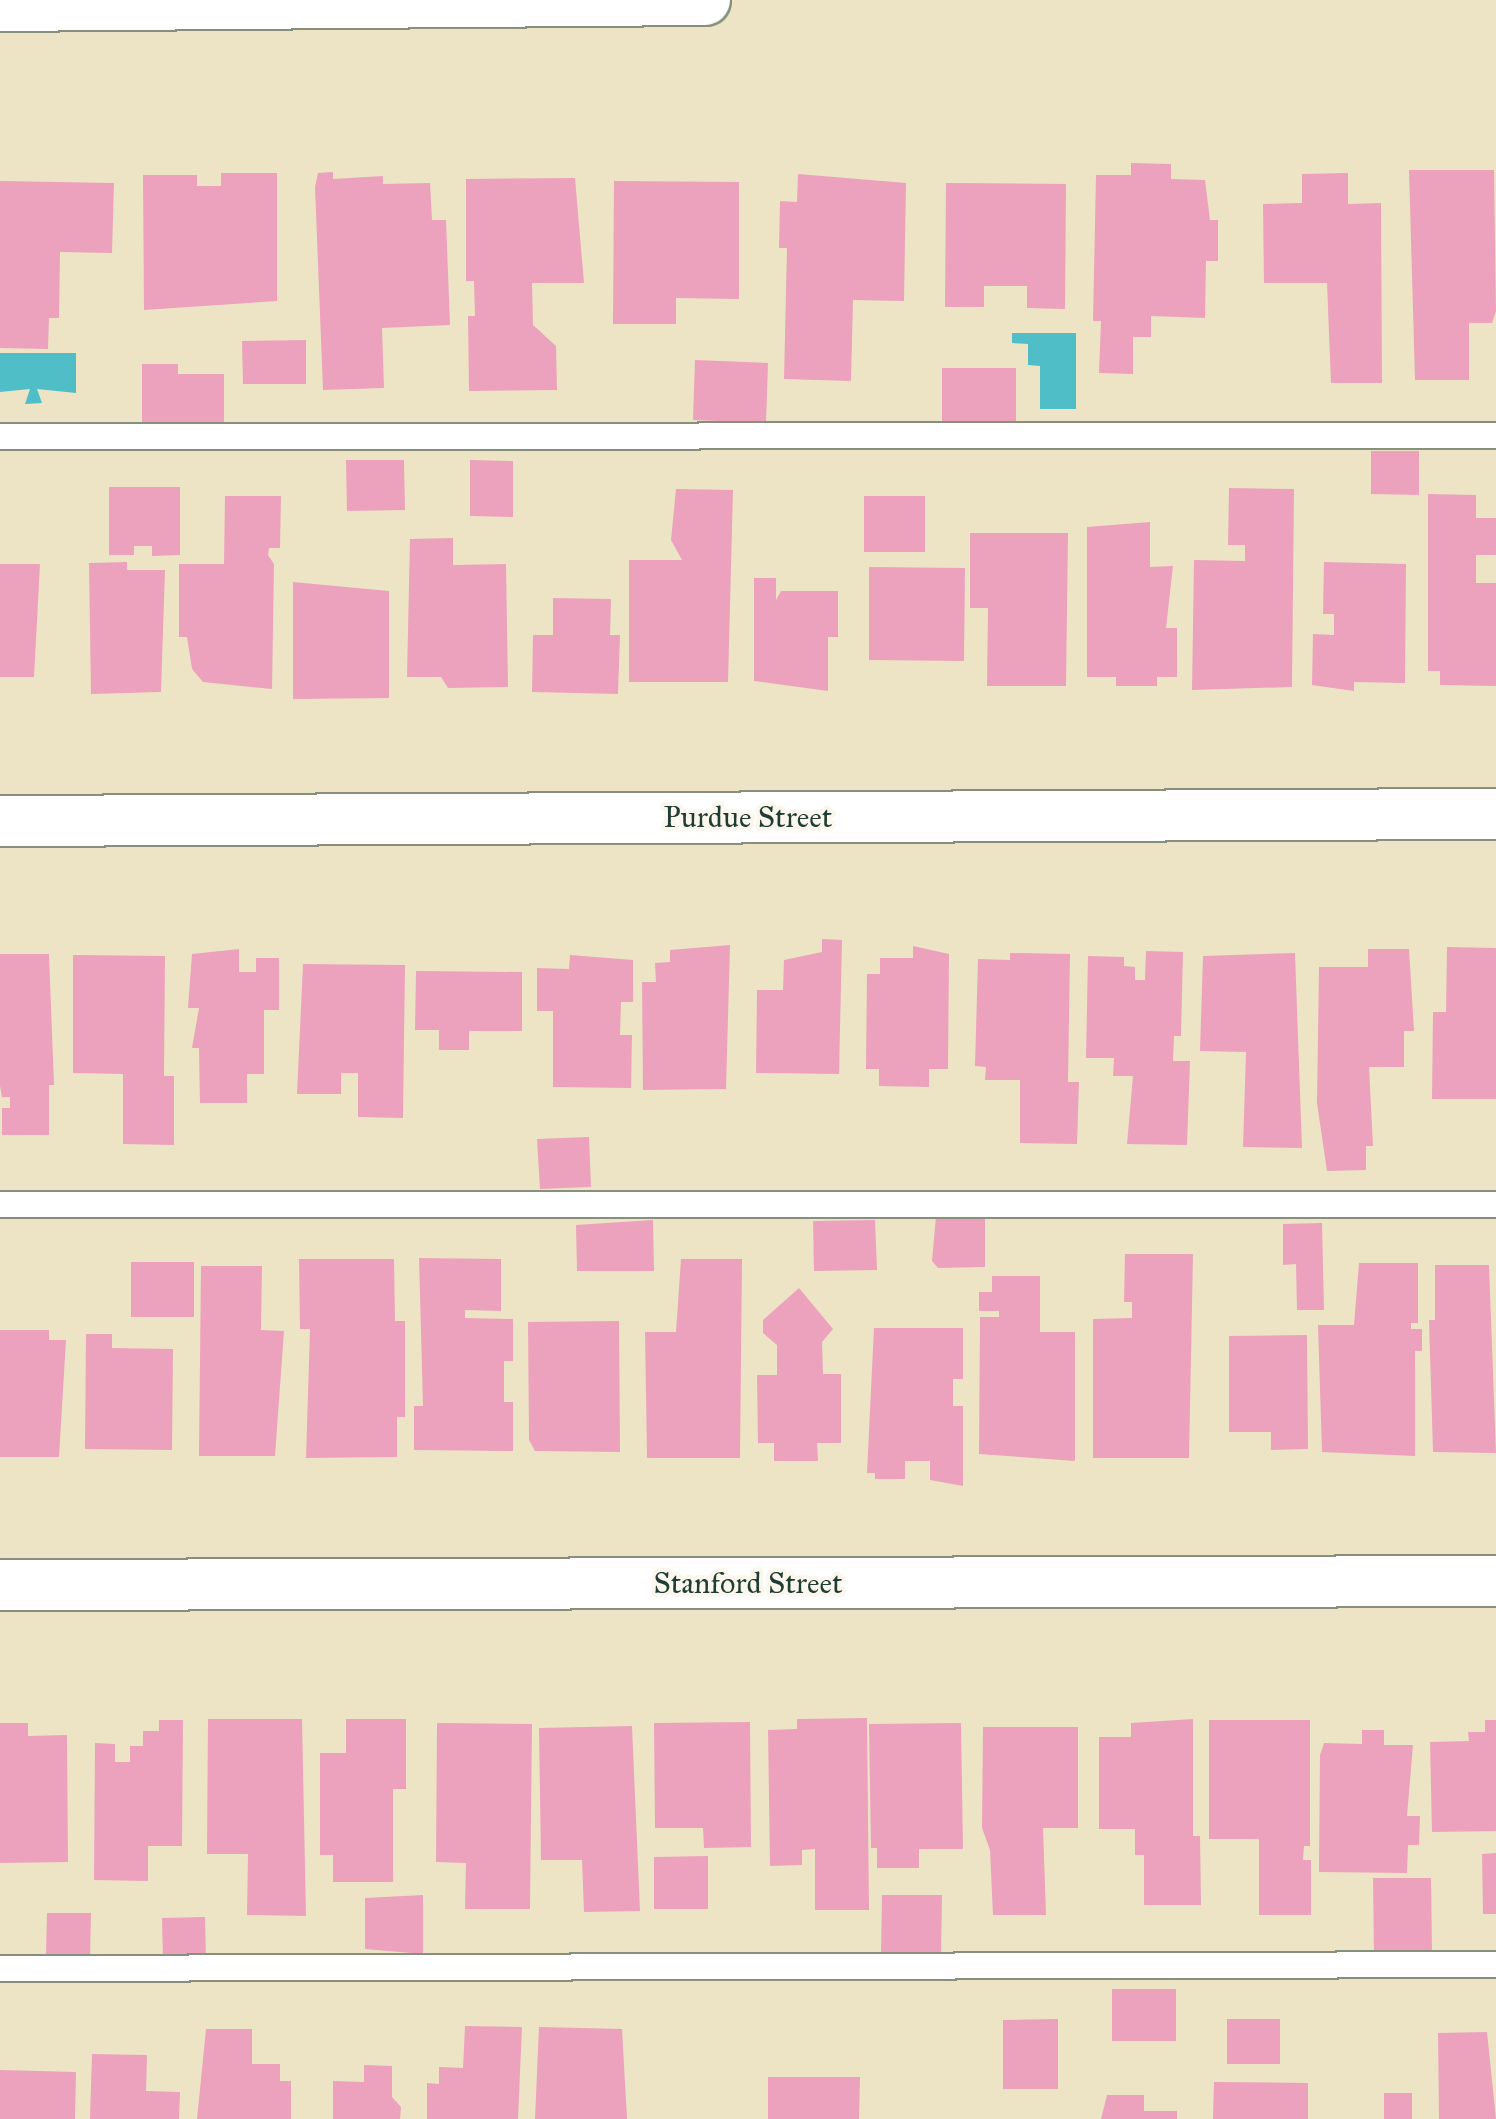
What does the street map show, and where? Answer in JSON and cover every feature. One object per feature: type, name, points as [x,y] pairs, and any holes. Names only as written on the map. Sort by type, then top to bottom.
[{"type":"street","points":[[13,12],[705,0]]},
{"type":"street","name":"Purdue Street","points":[[0,821],[1496,814]]},
{"type":"street","name":"Stanford Street","points":[[0,1586],[1496,1581]]},
{"type":"lane","points":[[0,436],[1496,435]]},
{"type":"lane","points":[[0,1204],[1496,1204]]},
{"type":"lane","points":[[0,1968],[1496,1964]]},
{"type":"water","points":[[1012,333],[1076,333],[1076,409],[1040,409],[1040,366],[1028,365],[1028,344],[1012,343]]},
{"type":"water","points":[[0,353],[76,353],[76,393],[37,389],[42,403],[25,404],[30,389],[0,392]]},
{"type":"building","points":[[1131,163],[1171,164],[1171,179],[1205,180],[1210,220],[1218,220],[1218,261],[1206,261],[1205,318],[1151,316],[1151,337],[1133,337],[1133,374],[1099,373],[1101,321],[1093,321],[1096,175],[1131,175]]},
{"type":"building","points":[[1409,170],[1494,170],[1496,311],[1492,323],[1469,323],[1469,380],[1415,380]]},
{"type":"building","points":[[333,172],[333,179],[383,176],[383,184],[430,183],[432,220],[446,220],[450,325],[382,328],[384,388],[323,390],[315,187],[318,173]]},
{"type":"building","points":[[221,173],[277,173],[277,301],[144,310],[143,175],[197,175],[197,186],[221,186]]},
{"type":"building","points":[[1348,173],[1348,204],[1381,203],[1382,383],[1331,383],[1327,283],[1264,283],[1263,204],[1302,203],[1302,174]]},
{"type":"building","points":[[798,174],[906,183],[904,301],[853,300],[851,381],[784,379],[787,248],[779,248],[780,201],[797,202]]},
{"type":"building","points":[[575,178],[584,283],[532,283],[533,325],[556,346],[557,390],[469,391],[468,316],[475,316],[474,281],[466,281],[466,179]]},
{"type":"building","points":[[0,181],[114,183],[112,253],[60,252],[59,318],[49,318],[48,349],[0,348]]},
{"type":"building","points":[[614,181],[739,182],[739,299],[676,298],[676,324],[613,324]]},
{"type":"building","points":[[946,183],[1066,184],[1065,309],[1027,308],[1027,286],[984,286],[984,307],[945,307]]},
{"type":"building","points":[[306,340],[306,384],[243,384],[242,341]]},
{"type":"building","points":[[695,360],[768,363],[766,423],[693,420]]},
{"type":"building","points":[[142,364],[178,364],[178,374],[224,374],[224,423],[142,424]]},
{"type":"building","points":[[942,368],[1016,368],[1016,422],[942,422]]},
{"type":"building","points":[[1371,451],[1419,451],[1419,495],[1371,494]]},
{"type":"building","points":[[346,460],[404,460],[405,510],[347,511]]},
{"type":"building","points":[[470,460],[513,461],[513,517],[470,516]]},
{"type":"building","points":[[109,487],[180,487],[180,555],[152,556],[152,546],[134,546],[134,555],[109,555]]},
{"type":"building","points":[[1229,488],[1294,489],[1292,687],[1192,690],[1194,560],[1245,561],[1245,545],[1228,545]]},
{"type":"building","points":[[676,489],[733,490],[728,682],[629,682],[629,560],[682,560],[671,540]]},
{"type":"building","points":[[1428,494],[1476,495],[1476,518],[1496,518],[1496,555],[1476,555],[1476,583],[1496,583],[1496,686],[1440,685],[1440,671],[1428,671]]},
{"type":"building","points":[[225,496],[281,496],[280,548],[269,548],[268,555],[274,564],[272,689],[203,682],[192,669],[187,637],[179,637],[179,564],[224,564]]},
{"type":"building","points":[[864,496],[925,496],[925,552],[864,552]]},
{"type":"building","points":[[1150,522],[1150,567],[1173,566],[1166,628],[1177,628],[1177,677],[1157,677],[1157,686],[1116,686],[1116,677],[1087,677],[1087,527]]},
{"type":"building","points":[[970,533],[1068,533],[1066,686],[987,686],[988,608],[970,608]]},
{"type":"building","points":[[453,538],[453,565],[506,564],[508,687],[448,688],[441,677],[407,677],[410,539]]},
{"type":"building","points":[[127,562],[127,570],[165,570],[161,692],[91,694],[89,563]]},
{"type":"building","points":[[1324,562],[1406,564],[1405,683],[1354,682],[1354,691],[1312,685],[1313,634],[1334,635],[1334,614],[1323,614]]},
{"type":"building","points":[[0,564],[40,564],[34,677],[0,677]]},
{"type":"building","points":[[869,567],[965,568],[964,661],[869,660]]},
{"type":"building","points":[[754,578],[776,578],[776,600],[781,591],[838,591],[838,637],[828,637],[828,691],[754,681]]},
{"type":"building","points":[[293,582],[389,591],[389,698],[293,699]]},
{"type":"building","points":[[553,598],[611,599],[610,635],[620,635],[618,694],[532,692],[533,635],[553,635]]},
{"type":"building","points":[[822,939],[842,940],[839,1074],[756,1073],[757,990],[783,990],[784,960],[822,952]]},
{"type":"building","points":[[730,945],[726,1089],[643,1090],[642,982],[656,982],[655,963],[670,962],[670,950]]},
{"type":"building","points":[[913,946],[949,954],[948,1069],[929,1069],[929,1087],[879,1086],[879,1069],[866,1069],[867,974],[880,974],[880,958],[913,958]]},
{"type":"building","points":[[1447,947],[1496,948],[1496,1099],[1432,1099],[1433,1012],[1446,1012]]},
{"type":"building","points":[[239,949],[239,972],[256,972],[256,958],[279,958],[279,1010],[264,1010],[264,1074],[247,1074],[247,1103],[200,1103],[199,1048],[192,1048],[199,1008],[188,1008],[192,954]]},
{"type":"building","points":[[1368,949],[1409,949],[1414,1031],[1404,1031],[1404,1067],[1369,1067],[1373,1146],[1366,1146],[1366,1170],[1327,1171],[1317,1103],[1319,967],[1368,967]]},
{"type":"building","points":[[1146,951],[1183,952],[1181,1036],[1174,1036],[1173,1061],[1190,1061],[1187,1145],[1127,1144],[1133,1076],[1113,1076],[1114,1058],[1086,1058],[1088,956],[1124,957],[1124,966],[1135,967],[1135,980],[1145,980]]},
{"type":"building","points":[[1010,953],[1070,954],[1068,1082],[1079,1082],[1077,1144],[1020,1143],[1020,1080],[985,1080],[986,1067],[975,1066],[978,959],[1010,960]]},
{"type":"building","points":[[1295,953],[1302,1148],[1243,1147],[1246,1052],[1200,1051],[1203,956]]},
{"type":"building","points":[[0,954],[49,954],[54,1085],[49,1085],[49,1135],[2,1135],[2,1108],[10,1108],[10,1097],[2,1097],[0,1086]]},
{"type":"building","points":[[73,955],[165,956],[164,1076],[174,1076],[174,1145],[123,1144],[123,1074],[73,1073]]},
{"type":"building","points":[[570,955],[633,960],[633,1002],[621,1002],[620,1035],[632,1035],[631,1088],[553,1087],[553,1011],[537,1011],[537,968],[569,969]]},
{"type":"building","points":[[303,964],[405,965],[403,1118],[358,1117],[358,1073],[341,1073],[341,1094],[297,1094]]},
{"type":"building","points":[[416,971],[522,972],[522,1031],[469,1031],[469,1050],[439,1050],[439,1030],[415,1030]]},
{"type":"building","points":[[589,1137],[591,1187],[540,1189],[537,1139]]},
{"type":"building","points":[[936,1216],[985,1216],[985,1267],[938,1268],[932,1261]]},
{"type":"building","points":[[653,1220],[654,1271],[577,1271],[576,1225]]},
{"type":"building","points":[[875,1220],[877,1270],[814,1271],[813,1221]]},
{"type":"building","points":[[1322,1223],[1324,1310],[1297,1310],[1296,1264],[1283,1265],[1283,1224]]},
{"type":"building","points":[[1125,1254],[1193,1254],[1189,1458],[1093,1458],[1093,1319],[1132,1318],[1132,1302],[1124,1302]]},
{"type":"building","points":[[419,1258],[501,1259],[501,1311],[465,1310],[465,1318],[513,1319],[513,1361],[504,1361],[504,1402],[513,1402],[513,1451],[414,1450],[414,1406],[423,1406]]},
{"type":"building","points":[[299,1259],[394,1259],[395,1321],[405,1321],[405,1417],[397,1417],[397,1457],[306,1458],[310,1329],[300,1329]]},
{"type":"building","points":[[681,1259],[742,1259],[740,1458],[647,1458],[645,1332],[676,1332]]},
{"type":"building","points":[[131,1262],[194,1262],[194,1317],[131,1317]]},
{"type":"building","points":[[1359,1263],[1418,1263],[1418,1323],[1411,1323],[1411,1329],[1422,1329],[1422,1351],[1415,1351],[1415,1456],[1322,1452],[1318,1325],[1354,1325]]},
{"type":"building","points":[[1435,1265],[1489,1265],[1496,1453],[1433,1452],[1429,1320],[1435,1320]]},
{"type":"building","points":[[201,1266],[262,1266],[261,1330],[284,1331],[275,1456],[199,1456]]},
{"type":"building","points":[[992,1276],[1040,1276],[1040,1332],[1075,1332],[1075,1461],[979,1454],[980,1317],[999,1317],[999,1311],[979,1311],[979,1292],[992,1292]]},
{"type":"building","points":[[799,1288],[833,1329],[822,1342],[823,1374],[841,1374],[841,1443],[817,1443],[818,1461],[774,1461],[774,1443],[758,1443],[757,1375],[777,1375],[777,1345],[763,1333],[763,1320]]},
{"type":"building","points":[[619,1321],[620,1452],[535,1451],[529,1440],[528,1322]]},
{"type":"building","points":[[874,1328],[963,1328],[963,1379],[953,1379],[953,1406],[963,1406],[963,1486],[930,1480],[930,1461],[905,1461],[905,1479],[875,1479],[875,1473],[867,1473]]},
{"type":"building","points":[[0,1330],[49,1330],[49,1340],[66,1340],[59,1457],[0,1457]]},
{"type":"building","points":[[86,1334],[112,1334],[112,1348],[173,1349],[172,1450],[85,1449]]},
{"type":"building","points":[[1307,1335],[1308,1449],[1271,1450],[1271,1432],[1229,1432],[1229,1336]]},
{"type":"building","points":[[867,1718],[869,1910],[815,1910],[815,1849],[802,1850],[802,1865],[770,1866],[768,1730],[797,1729],[797,1719]]},
{"type":"building","points":[[208,1719],[302,1719],[306,1916],[247,1915],[248,1854],[207,1854]]},
{"type":"building","points":[[346,1719],[406,1719],[406,1789],[393,1789],[393,1882],[333,1882],[333,1855],[320,1855],[320,1753],[346,1753]]},
{"type":"building","points":[[1193,1719],[1193,1836],[1200,1836],[1201,1905],[1144,1905],[1144,1855],[1135,1855],[1135,1829],[1099,1829],[1099,1737],[1131,1737],[1131,1723]]},
{"type":"building","points":[[159,1720],[183,1720],[182,1846],[148,1846],[148,1881],[94,1880],[95,1743],[115,1744],[115,1762],[130,1762],[130,1746],[143,1746],[143,1731],[159,1731]]},
{"type":"building","points":[[1209,1720],[1310,1720],[1310,1846],[1304,1846],[1303,1860],[1311,1860],[1311,1915],[1259,1915],[1259,1839],[1209,1839]]},
{"type":"building","points":[[1485,1720],[1496,1720],[1496,1831],[1432,1832],[1430,1742],[1469,1741],[1468,1732],[1485,1732]]},
{"type":"building","points":[[750,1722],[751,1847],[704,1848],[703,1828],[655,1828],[654,1723]]},
{"type":"building","points":[[0,1723],[28,1723],[28,1736],[67,1735],[68,1862],[0,1863]]},
{"type":"building","points":[[437,1723],[532,1724],[530,1909],[465,1909],[466,1863],[436,1862]]},
{"type":"building","points":[[961,1723],[963,1849],[919,1849],[919,1868],[877,1868],[877,1848],[871,1848],[869,1724]]},
{"type":"building","points":[[632,1726],[640,1911],[584,1912],[582,1860],[541,1860],[539,1728]]},
{"type":"building","points":[[983,1727],[1078,1727],[1078,1828],[1043,1828],[1046,1915],[993,1915],[990,1850],[982,1828]]},
{"type":"building","points":[[1362,1730],[1384,1730],[1384,1745],[1413,1745],[1407,1816],[1420,1816],[1419,1845],[1408,1845],[1407,1873],[1319,1872],[1320,1755],[1324,1743],[1362,1744]]},
{"type":"building","points":[[1496,1853],[1496,1914],[1483,1914],[1482,1854]]},
{"type":"building","points":[[708,1856],[708,1909],[654,1909],[654,1857]]},
{"type":"building","points":[[1373,1878],[1431,1878],[1432,1952],[1374,1954]]},
{"type":"building","points":[[423,1895],[423,1954],[365,1949],[365,1898]]},
{"type":"building","points":[[882,1895],[942,1895],[941,1955],[881,1954]]},
{"type":"building","points":[[47,1913],[91,1913],[90,1956],[46,1955]]},
{"type":"building","points":[[205,1917],[206,1960],[163,1960],[162,1918]]},
{"type":"building","points":[[1112,1989],[1176,1989],[1176,2041],[1112,2041]]},
{"type":"building","points":[[1058,2019],[1058,2089],[1003,2089],[1003,2020]]},
{"type":"building","points":[[1227,2019],[1280,2019],[1280,2064],[1227,2064]]},
{"type":"building","points":[[465,2026],[522,2027],[518,2119],[427,2119],[427,2083],[439,2084],[439,2067],[463,2068]]},
{"type":"building","points":[[539,2027],[622,2029],[627,2119],[535,2119]]},
{"type":"building","points":[[206,2029],[252,2029],[252,2064],[280,2064],[280,2081],[291,2081],[291,2119],[197,2119]]},
{"type":"building","points":[[1487,2032],[1496,2119],[1439,2119],[1438,2033]]},
{"type":"building","points":[[92,2054],[147,2055],[146,2091],[180,2092],[179,2119],[90,2119]]},
{"type":"building","points":[[364,2065],[392,2066],[392,2097],[401,2107],[400,2119],[333,2119],[333,2081],[364,2082]]},
{"type":"building","points":[[0,2070],[76,2072],[75,2119],[0,2119]]},
{"type":"building","points":[[768,2077],[860,2077],[859,2119],[768,2119]]},
{"type":"building","points":[[1214,2082],[1308,2083],[1308,2119],[1213,2119]]},
{"type":"building","points":[[1384,2093],[1412,2093],[1412,2119],[1384,2119]]},
{"type":"building","points":[[1107,2095],[1144,2095],[1144,2111],[1177,2111],[1177,2119],[1101,2119]]}]
